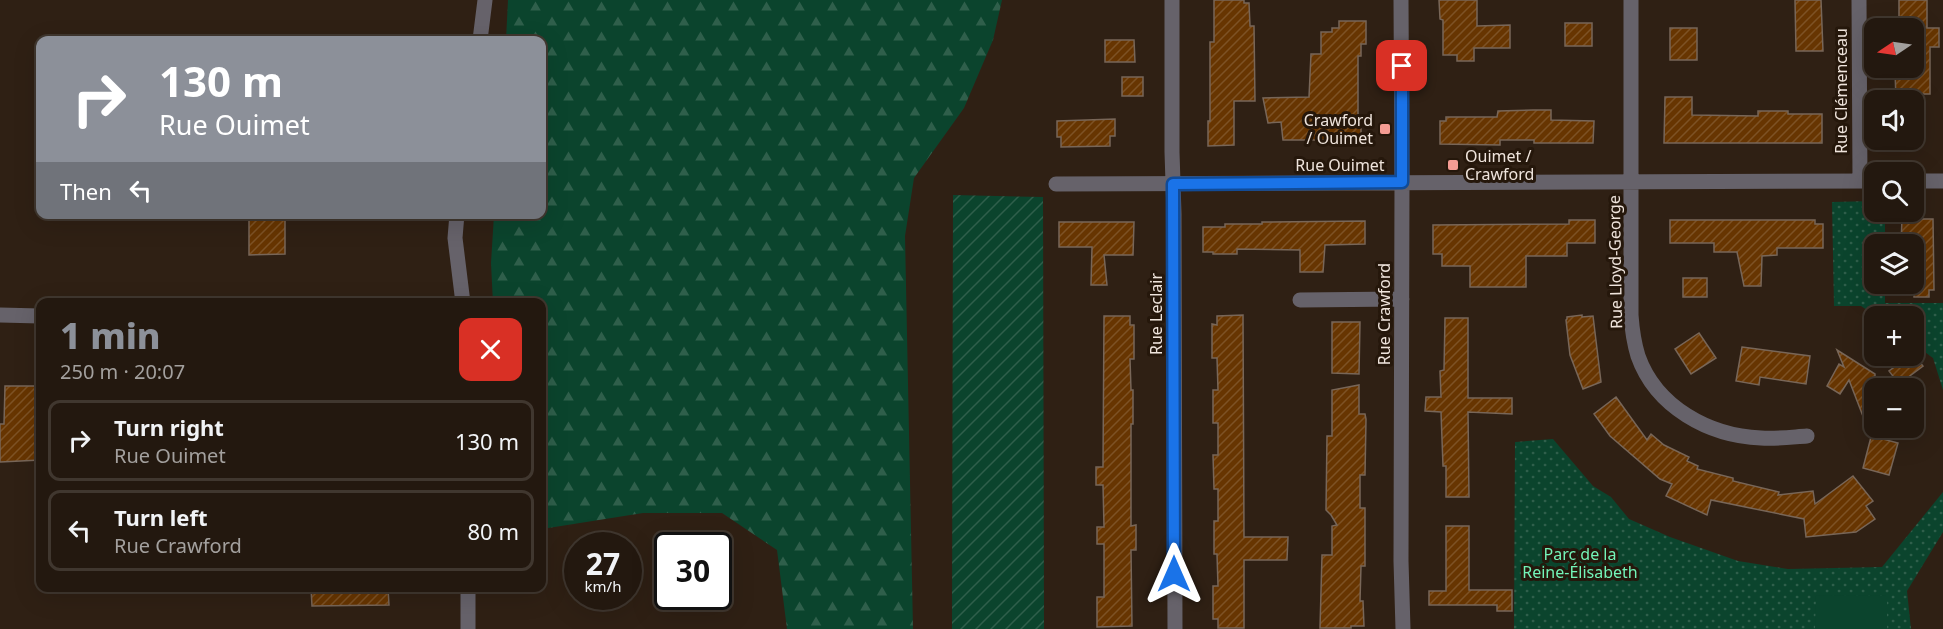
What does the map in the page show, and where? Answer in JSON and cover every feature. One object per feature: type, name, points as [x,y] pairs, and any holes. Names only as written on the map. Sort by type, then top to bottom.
[{"type":"street","points":[[480,36],[485,0]]},
{"type":"street","name":"Rue Leclair","points":[[1172,0],[1174,629]]},
{"type":"street","name":"Rue Crawford","points":[[1401,0],[1403,629]]},
{"type":"street","name":"Rue Lloyd-George","points":[[1631,0],[1631,315],[1636,349],[1648,377],[1674,407],[1685,415],[1728,434],[1762,438],[1807,436]]},
{"type":"street","name":"Rue Clémenceau","points":[[1859,0],[1866,162]]},
{"type":"street","name":"Rue Ouimet","points":[[1056,184],[1864,181]]},
{"type":"street","points":[[1924,181],[1943,181]]},
{"type":"street","points":[[457,219],[455,238],[462,298]]},
{"type":"street","points":[[1300,300],[1402,299]]},
{"type":"street","points":[[0,315],[36,316]]},
{"type":"street","points":[[468,592],[468,629]]},
{"type":"green space","points":[[508,0],[1002,0],[993,40],[964,108],[914,178],[905,236],[913,629],[787,629],[777,550],[722,513],[643,513],[546,528],[546,298],[493,298],[491,263],[494,219],[546,219],[546,36],[506,36]]},
{"type":"green space","points":[[953,195],[1043,197],[1044,629],[952,629]]},
{"type":"green space","points":[[1864,201],[1864,222],[1885,222],[1885,234],[1864,234],[1864,294],[1885,294],[1885,303],[1943,303],[1943,390],[1933,358],[1924,351],[1924,306],[1864,306],[1864,308],[1834,306],[1832,202]]},
{"type":"green space","name":"Parc de la Reine-Élisabeth","points":[[1553,439],[1593,486],[1611,497],[1629,519],[1670,537],[1738,561],[1788,569],[1882,567],[1943,492],[1943,532],[1907,591],[1911,629],[1514,629],[1515,442]]},
{"type":"green space","points":[[1816,595],[1887,596],[1887,629],[1815,629]]},
{"type":"building","points":[[1214,0],[1244,0],[1244,3],[1249,3],[1250,26],[1254,26],[1255,101],[1234,101],[1234,145],[1208,146],[1210,42],[1214,42]]},
{"type":"building","points":[[1439,0],[1477,0],[1477,26],[1510,25],[1510,48],[1474,48],[1474,61],[1457,61],[1457,55],[1443,55],[1443,20],[1440,19]]},
{"type":"building","points":[[1795,0],[1821,0],[1823,51],[1796,51]]},
{"type":"building","points":[[1899,0],[1927,0],[1927,28],[1939,28],[1939,47],[1930,47],[1930,94],[1924,94],[1924,90],[1896,90],[1895,78],[1924,78],[1924,18],[1899,18]]},
{"type":"building","points":[[1339,21],[1366,21],[1366,44],[1361,44],[1361,56],[1358,56],[1358,121],[1361,121],[1361,144],[1335,145],[1335,140],[1283,140],[1281,122],[1268,123],[1263,98],[1309,97],[1311,54],[1321,54],[1321,32],[1332,32],[1332,28],[1339,28]]},
{"type":"building","points":[[1565,23],[1592,23],[1592,46],[1565,46]]},
{"type":"building","points":[[1670,28],[1697,28],[1697,60],[1670,60]]},
{"type":"building","points":[[1105,40],[1134,40],[1135,62],[1105,62]]},
{"type":"building","points":[[1122,77],[1143,77],[1143,96],[1122,96]]},
{"type":"building","points":[[1665,97],[1692,97],[1692,115],[1758,116],[1758,111],[1822,114],[1822,143],[1664,143]]},
{"type":"building","points":[[1551,110],[1551,120],[1594,121],[1593,143],[1534,143],[1534,140],[1500,140],[1500,145],[1440,144],[1440,121],[1446,121],[1446,117],[1497,117],[1498,111]]},
{"type":"building","points":[[1115,119],[1115,136],[1110,136],[1110,146],[1061,147],[1061,137],[1057,137],[1057,121]]},
{"type":"building","points":[[249,219],[285,219],[285,254],[249,255]]},
{"type":"building","points":[[1924,219],[1933,219],[1934,290],[1929,290],[1929,297],[1914,297],[1914,294],[1924,294],[1924,234],[1901,234],[1902,222],[1924,222]]},
{"type":"building","points":[[1569,220],[1595,220],[1595,243],[1567,243],[1567,256],[1526,256],[1526,287],[1470,287],[1470,266],[1442,266],[1442,254],[1433,254],[1433,225],[1569,224]]},
{"type":"building","points":[[1670,220],[1815,220],[1815,224],[1823,224],[1823,248],[1777,248],[1777,255],[1762,256],[1761,286],[1744,286],[1737,252],[1714,252],[1714,243],[1670,243]]},
{"type":"building","points":[[1365,221],[1365,244],[1325,245],[1323,272],[1300,272],[1300,250],[1237,249],[1237,254],[1203,252],[1203,227],[1225,227],[1225,224],[1262,224],[1262,222]]},
{"type":"building","points":[[1059,222],[1134,222],[1133,255],[1104,255],[1107,285],[1091,285],[1092,247],[1059,247]]},
{"type":"building","points":[[1683,278],[1707,278],[1707,297],[1683,297]]},
{"type":"building","points":[[1243,315],[1244,537],[1288,537],[1287,560],[1244,560],[1244,628],[1218,628],[1218,619],[1213,619],[1213,586],[1218,586],[1217,554],[1214,554],[1214,521],[1218,521],[1218,489],[1214,489],[1213,455],[1218,455],[1218,423],[1213,423],[1213,390],[1218,390],[1217,358],[1212,358],[1212,324],[1217,325],[1217,316]]},
{"type":"building","points":[[1582,315],[1582,317],[1593,316],[1601,382],[1583,389],[1570,355],[1566,320],[1567,317]]},
{"type":"building","points":[[1104,316],[1130,316],[1130,325],[1134,325],[1134,359],[1130,359],[1131,390],[1133,390],[1131,526],[1136,525],[1136,550],[1131,550],[1132,626],[1097,627],[1097,597],[1104,597],[1104,544],[1097,544],[1097,527],[1104,527],[1103,485],[1096,485],[1096,467],[1103,467]]},
{"type":"building","points":[[1445,318],[1468,318],[1468,398],[1512,398],[1512,414],[1468,412],[1469,497],[1446,497],[1446,466],[1443,466],[1441,412],[1425,411],[1426,397],[1441,397],[1440,371],[1444,370]]},
{"type":"building","points":[[1332,322],[1360,322],[1359,374],[1332,373]]},
{"type":"building","points":[[1699,333],[1716,358],[1691,374],[1675,349]]},
{"type":"building","points":[[1742,347],[1810,356],[1806,384],[1760,377],[1759,385],[1736,381]]},
{"type":"building","points":[[1837,350],[1875,374],[1875,378],[1864,378],[1864,419],[1849,380],[1840,394],[1827,386],[1839,364],[1844,367]]},
{"type":"building","points":[[1896,366],[1923,366],[1907,378],[1894,378],[1889,371]]},
{"type":"building","points":[[1359,385],[1359,414],[1365,414],[1366,419],[1365,475],[1360,475],[1360,508],[1365,508],[1365,566],[1361,566],[1360,601],[1363,601],[1364,626],[1320,628],[1322,555],[1332,555],[1332,526],[1337,525],[1326,510],[1327,436],[1332,436],[1332,390]]},
{"type":"building","points":[[5,386],[36,386],[36,460],[0,462],[0,424],[4,424]]},
{"type":"building","points":[[1616,397],[1647,440],[1651,434],[1664,445],[1689,457],[1687,461],[1698,466],[1697,469],[1733,478],[1733,481],[1779,492],[1778,495],[1813,491],[1815,504],[1853,476],[1873,501],[1866,506],[1875,519],[1856,532],[1806,537],[1804,519],[1711,500],[1707,515],[1666,496],[1672,484],[1660,479],[1610,436],[1594,414]]},
{"type":"building","points":[[1871,438],[1898,443],[1889,475],[1863,468]]},
{"type":"building","points":[[1446,526],[1469,526],[1469,590],[1512,590],[1512,611],[1497,611],[1497,605],[1429,605],[1429,591],[1446,591]]},
{"type":"building","points":[[311,592],[388,592],[389,605],[312,606]]},
{"type":"place","name":"Crawford / Ouimet","points":[[1385,129]]},
{"type":"place","name":"Ouimet / Crawford","points":[[1453,165]]},
{"type":"route","points":[[1174,574],[1173,184],[1402,182],[1402,66]]}]
